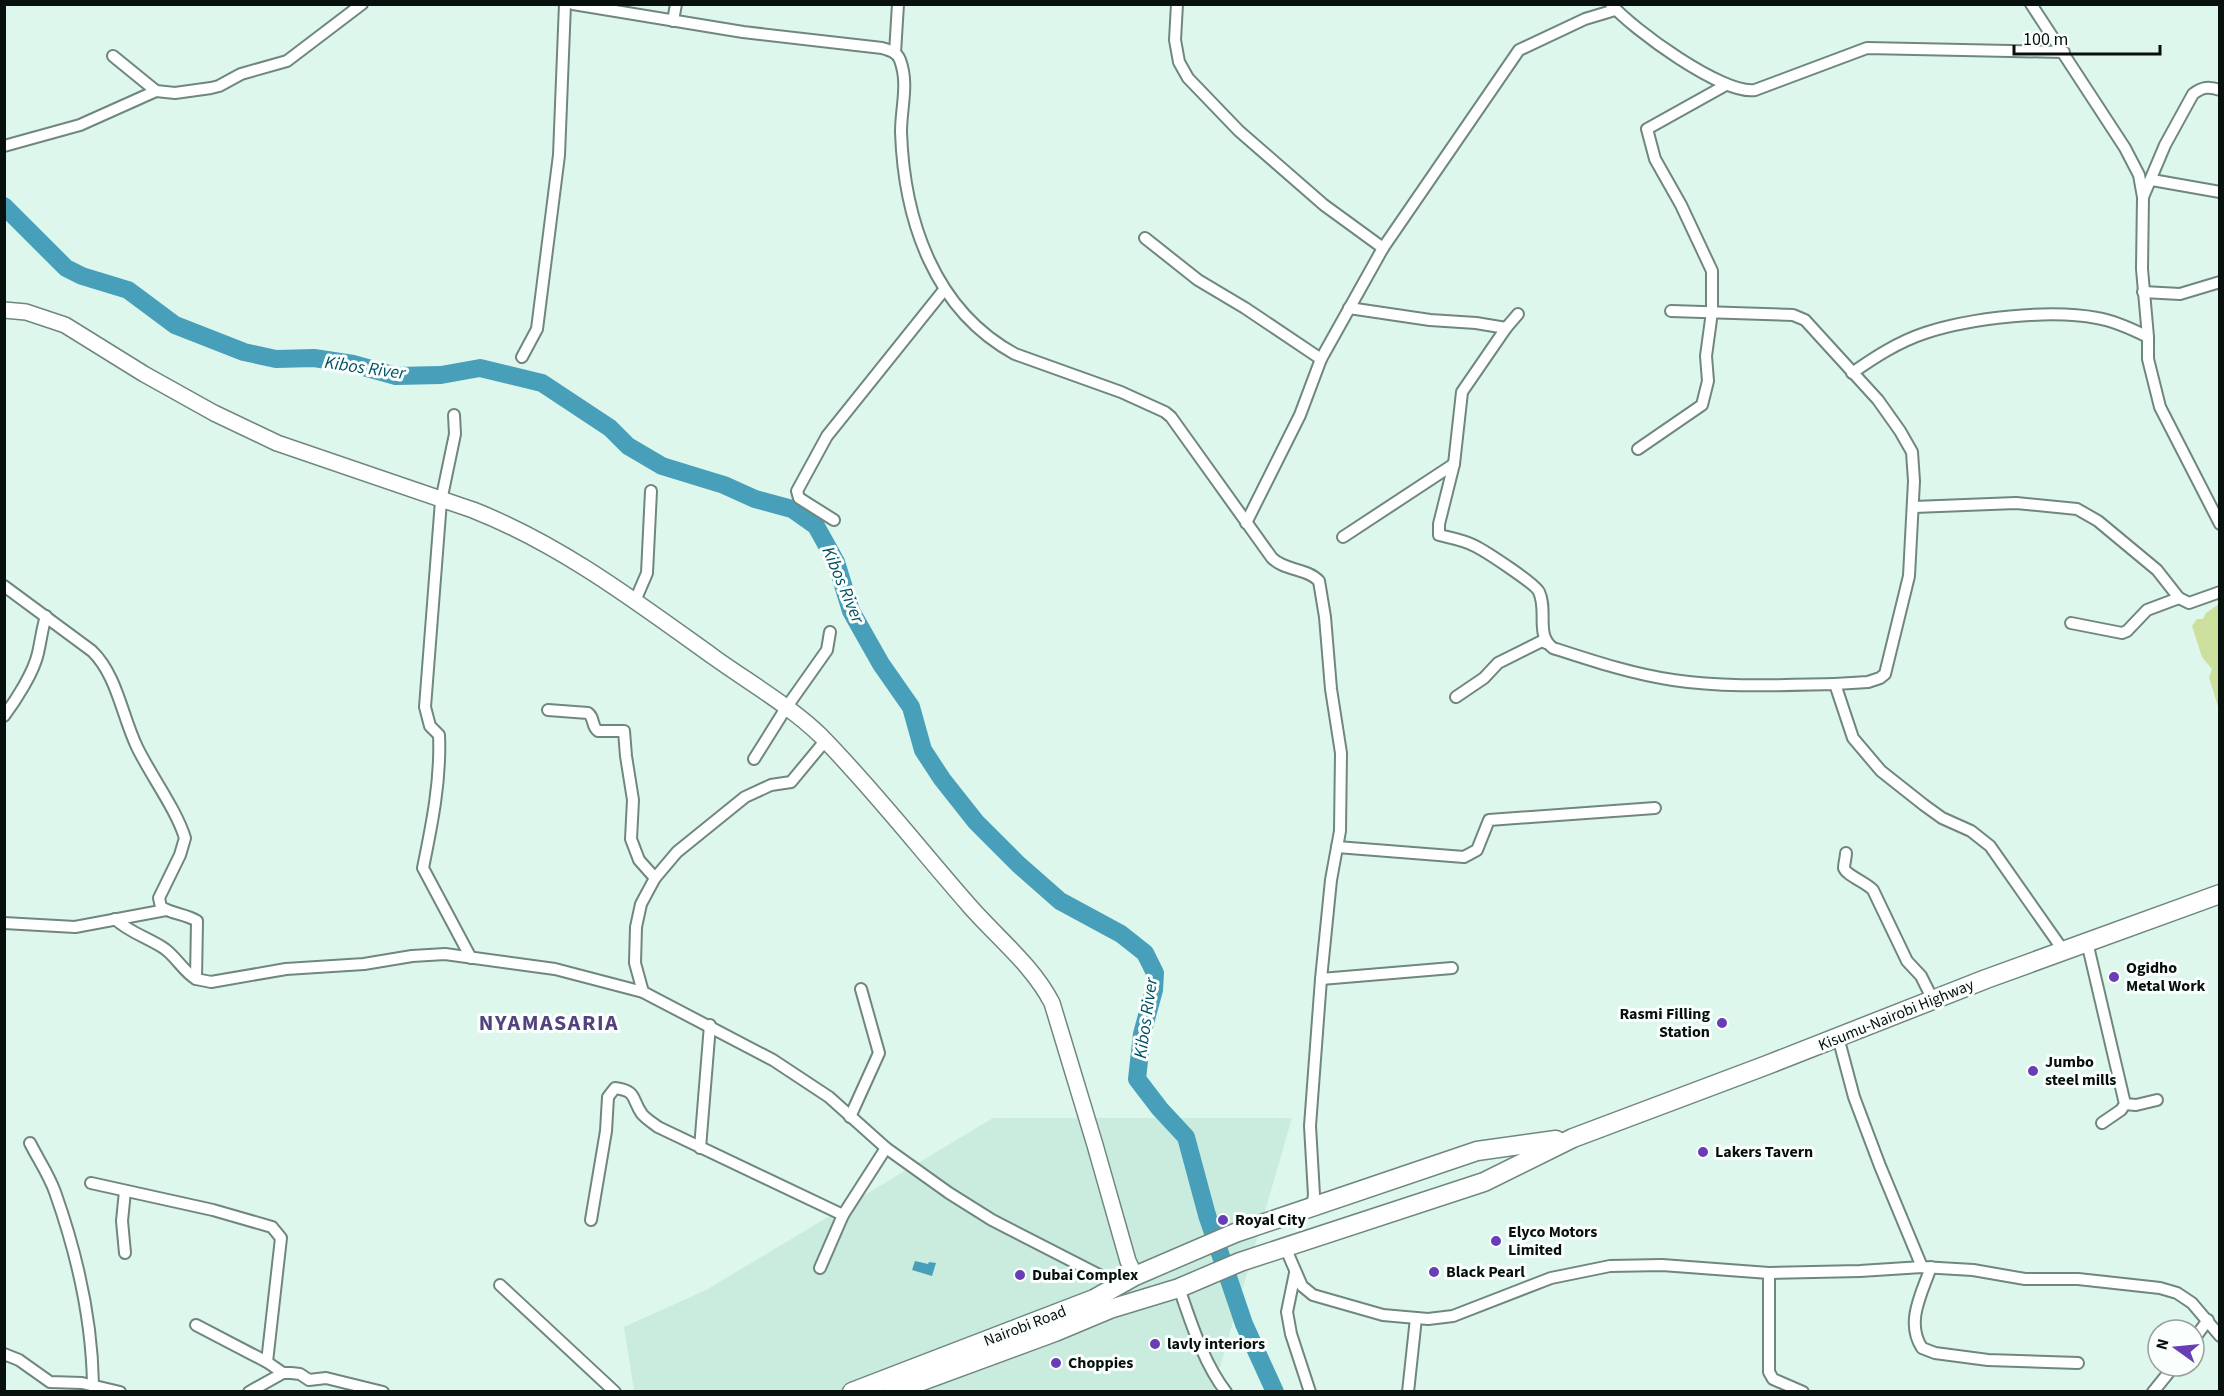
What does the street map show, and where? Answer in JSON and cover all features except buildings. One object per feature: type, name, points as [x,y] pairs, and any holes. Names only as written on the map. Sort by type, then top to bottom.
[{"type":"highway","name":"Kisumu-Nairobi Highway","points":[[1573,1138],[2063,950],[2220,894]]},
{"type":"highway","name":"Nairobi Road","points":[[852,1392],[1094,1299],[1135,1276],[1235,1233],[1477,1150],[1573,1138]]},
{"type":"highway","name":"Nairobi Road","points":[[892,1392],[1056,1332],[1110,1309],[1179,1288],[1239,1262],[1472,1186],[1573,1138]]},
{"type":"highway","points":[[1463,1155],[1472,1186]]},
{"type":"main road","points":[[4,310],[26,312],[65,325],[144,374],[277,443],[499,521],[535,538],[588,569],[635,601],[786,708],[825,741],[865,784],[980,919],[1044,987],[1055,1014],[1128,1261],[1135,1276]]},
{"type":"street","points":[[4,146],[80,125],[156,91],[175,93],[211,88],[241,74],[287,62],[362,4]]},
{"type":"street","points":[[522,357],[537,329],[559,155],[565,4]]},
{"type":"street","points":[[573,4],[743,32],[882,48],[896,53],[903,69],[905,96],[901,131],[914,219],[928,260],[944,290],[972,324],[999,346],[1015,354],[1121,392],[1165,412],[1171,417],[1277,563],[1317,578],[1321,585],[1331,689],[1341,753],[1340,831],[1331,880],[1310,1126],[1314,1195],[1312,1206]]},
{"type":"street","points":[[673,21],[676,4]]},
{"type":"street","points":[[896,53],[898,4]]},
{"type":"street","points":[[1177,4],[1175,40],[1179,62],[1188,78],[1239,131],[1324,205],[1383,248]]},
{"type":"street","points":[[2031,4],[2125,148],[2139,175],[2143,197],[2142,268],[2148,359],[2160,407],[2220,524]]},
{"type":"street","points":[[1246,523],[1300,415],[1321,359],[1383,248],[1520,50],[1613,7],[1700,72],[1726,85],[1745,90],[1755,90],[1867,48],[2064,52]]},
{"type":"street","points":[[113,56],[156,91]]},
{"type":"street","points":[[1638,449],[1702,405],[1708,381],[1706,356],[1712,312],[1712,271],[1681,205],[1655,159],[1647,129],[1726,85]]},
{"type":"street","points":[[2143,197],[2165,145],[2193,94],[2200,89],[2211,87],[2220,90]]},
{"type":"street","points":[[2152,180],[2220,192]]},
{"type":"street","points":[[1145,238],[1198,280],[1245,308],[1321,359]]},
{"type":"street","points":[[2144,292],[2180,294],[2220,282]]},
{"type":"street","points":[[834,520],[799,498],[797,491],[827,436],[944,290]]},
{"type":"street","points":[[1349,308],[1506,328]]},
{"type":"street","points":[[1456,697],[1484,678],[1498,663],[1542,641],[1553,648],[1619,670],[1675,681],[1759,686],[1834,684],[1868,682],[1885,674],[1909,576],[1914,507],[1912,452],[1900,431],[1878,400],[1805,320],[1799,317],[1671,311]]},
{"type":"street","points":[[1852,373],[1887,350],[1925,333],[1980,321],[2050,313],[2097,318],[2125,326],[2148,337]]},
{"type":"street","points":[[1518,314],[1462,392],[1454,464],[1439,524],[1439,535],[1475,545],[1538,588],[1544,603],[1543,636],[1546,643]]},
{"type":"street","points":[[454,415],[454,434],[441,501],[425,707],[430,726],[439,735],[440,747],[434,817],[423,868],[471,958]]},
{"type":"street","points":[[1343,537],[1454,464]]},
{"type":"street","points":[[635,601],[646,573],[651,491]]},
{"type":"street","points":[[1914,507],[2016,503],[2077,509],[2098,521],[2157,570],[2179,598],[2189,603],[2220,592]]},
{"type":"street","points":[[4,586],[99,658],[110,678],[137,748],[185,838],[180,855],[159,897],[161,907],[195,919],[198,924],[196,979]]},
{"type":"street","points":[[2071,623],[2127,632],[2147,610],[2179,598]]},
{"type":"street","points":[[4,716],[19,694],[38,654],[39,637],[46,616]]},
{"type":"street","points":[[754,759],[826,650],[830,632]]},
{"type":"street","points":[[1834,684],[1853,738],[1881,771],[1942,818],[1971,831],[1990,846],[2063,950]]},
{"type":"street","points":[[548,710],[570,710],[588,714],[592,717],[594,727],[598,731],[624,731],[633,800],[631,839],[639,860],[655,878]]},
{"type":"street","points":[[643,992],[635,963],[636,927],[641,904],[655,878],[677,852],[745,797],[771,785],[791,782],[825,741]]},
{"type":"street","points":[[1337,847],[1464,857],[1477,850],[1489,820],[1655,808]]},
{"type":"street","points":[[1846,852],[1844,868],[1847,873],[1867,883],[1873,890],[1907,961],[1921,976],[1933,1000]]},
{"type":"street","points":[[4,923],[75,927],[166,910]]},
{"type":"street","points":[[115,919],[131,932],[166,950],[189,975],[210,982],[286,969],[364,964],[412,956],[445,954],[555,969],[643,992],[710,1025],[782,1066],[829,1097],[886,1148],[949,1193],[992,1220],[1109,1280]]},
{"type":"street","points":[[2087,942],[2125,1104],[2121,1110],[2102,1123]]},
{"type":"street","points":[[1321,979],[1452,968]]},
{"type":"street","points":[[850,1117],[879,1053],[861,989]]},
{"type":"street","points":[[700,1148],[710,1025]]},
{"type":"street","points":[[1838,1037],[1858,1107],[1926,1267],[1914,1322],[1915,1335],[1922,1348],[1935,1353],[1988,1360],[2078,1363]]},
{"type":"street","points":[[591,1220],[602,1163],[608,1097],[615,1088],[626,1089],[633,1095],[643,1115],[658,1127],[843,1215]]},
{"type":"street","points":[[2125,1104],[2136,1105],[2157,1100]]},
{"type":"street","points":[[30,1143],[54,1191],[85,1301],[92,1351],[93,1385]]},
{"type":"street","points":[[820,1268],[843,1215],[886,1148]]},
{"type":"street","points":[[91,1183],[213,1210],[272,1227],[277,1232],[281,1238],[267,1362]]},
{"type":"street","points":[[125,1191],[122,1221],[125,1253]]},
{"type":"street","points":[[1285,1247],[1294,1273],[1302,1286],[1313,1295],[1383,1315],[1416,1318],[1453,1316],[1551,1278],[1610,1266],[1662,1265],[1769,1273],[1926,1267],[1973,1270],[2025,1279],[2078,1279],[2160,1288],[2185,1298],[2208,1320],[2220,1336]]},
{"type":"street","points":[[1294,1273],[1287,1312],[1291,1335],[1310,1392]]},
{"type":"street","points":[[1769,1273],[1769,1372],[1773,1379],[1803,1392]]},
{"type":"street","points":[[500,1285],[615,1392]]},
{"type":"street","points":[[1179,1288],[1212,1370],[1226,1392]]},
{"type":"street","points":[[1408,1392],[1416,1318]]},
{"type":"street","points":[[196,1325],[267,1362],[283,1374]]},
{"type":"street","points":[[4,1354],[19,1360],[45,1379],[53,1388],[93,1385],[120,1392]]},
{"type":"street","points":[[249,1392],[283,1374],[300,1374],[312,1380],[326,1378],[383,1392]]},
{"type":"street","points":[[2153,1392],[2164,1378]]},
{"type":"shaded area","points":[[993,1118],[1292,1118],[1213,1391],[634,1391],[624,1327],[706,1290]]},
{"type":"green space","points":[[2219,604],[2219,710],[2209,677],[2212,669],[2202,657],[2192,626],[2197,619],[2203,619],[2206,613]]},
{"type":"water","points":[[915,1261],[936,1263],[932,1276],[912,1270]]},
{"type":"waterway","name":"Kibos River","points":[[4,206],[66,268],[82,276],[128,290],[175,325],[244,352],[276,359],[314,358],[353,364],[396,376],[441,375],[480,368],[542,383],[610,428],[628,446],[662,466],[724,485],[755,499],[792,509],[816,526],[836,562],[851,611],[881,664],[911,707],[923,750],[942,779],[976,822],[1018,864],[1060,901],[1121,934],[1145,953],[1155,973],[1154,990],[1142,1034],[1137,1079],[1186,1137],[1207,1215],[1244,1324],[1275,1392]]},
{"type":"place","name":"Ogidho Metal Work","points":[[2114,977]]},
{"type":"place","name":"Rasmi Filling Station","points":[[1722,1023]]},
{"type":"place","name":"Jumbo steel mills","points":[[2033,1071]]},
{"type":"place","name":"Lakers Tavern","points":[[1703,1152]]},
{"type":"place","name":"Royal City","points":[[1223,1220]]},
{"type":"place","name":"Elyco Motors Limited","points":[[1496,1241]]},
{"type":"place","name":"Black Pearl","points":[[1434,1272]]},
{"type":"place","name":"Dubai Complex","points":[[1020,1275]]},
{"type":"place","name":"lavly interiors","points":[[1155,1344]]},
{"type":"place","name":"Choppies","points":[[1056,1363]]},
{"type":"district","name":"NYAMASARIA","points":[[549,1023]]}]
